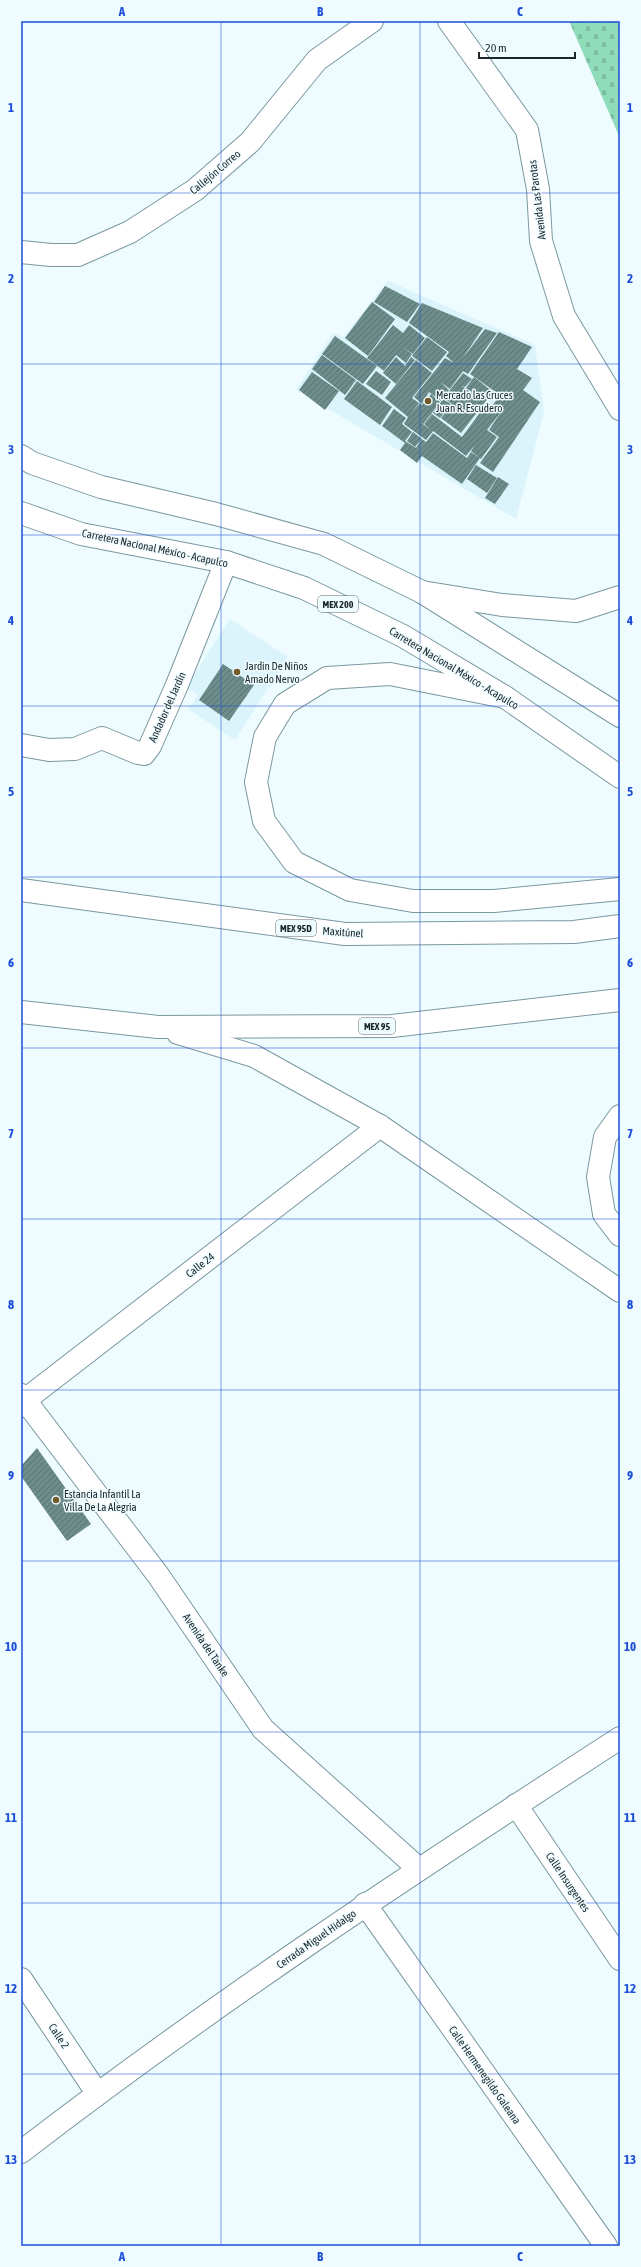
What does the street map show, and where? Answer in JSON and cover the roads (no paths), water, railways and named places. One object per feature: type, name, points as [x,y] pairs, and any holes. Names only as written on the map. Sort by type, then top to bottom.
[{"type":"main road","name":"Callejón Correo","points":[[21,252],[51,256],[78,255],[130,232],[195,190],[250,142],[317,60],[372,21]]},
{"type":"main road","name":"Avenida Las Parotas","points":[[449,21],[527,130],[538,189],[541,241],[564,316],[620,409]]},
{"type":"main road","points":[[21,456],[32,463],[101,487],[216,514],[324,544],[422,592],[620,716]]},
{"type":"main road","name":"Carretera Nacional México - Acapulco","points":[[21,513],[81,534],[226,562],[304,588],[403,636],[505,697],[620,777]]},
{"type":"main road","name":"Andador del Jardín","points":[[21,745],[50,750],[75,750],[102,738],[138,753],[144,754],[150,746],[177,685],[226,562]]},
{"type":"main road","points":[[422,592],[502,605],[576,611],[620,597]]},
{"type":"main road","points":[[505,697],[390,674],[327,678],[285,704],[265,738],[256,782],[264,822],[294,862],[350,890],[413,901],[494,900],[620,889]]},
{"type":"main road","name":"Maxitúnel","points":[[21,890],[345,934],[574,932],[620,926]]},
{"type":"main road","name":"MEX 95","points":[[158,1026],[392,1026],[620,1000]]},
{"type":"main road","points":[[21,1012],[158,1026],[254,1056],[380,1126],[620,1291]]},
{"type":"main road","points":[[620,1116],[605,1138],[598,1177],[604,1214],[620,1235]]},
{"type":"main road","name":"Calle 24","points":[[22,1400],[380,1126]]},
{"type":"main road","name":"Avenida del Tanke","points":[[22,1400],[158,1575],[263,1730],[419,1868]]},
{"type":"main road","name":"Cerrada Miguel Hidalgo","points":[[21,2152],[97,2093],[365,1904],[620,1738]]},
{"type":"main road","name":"Calle Insurgentes","points":[[516,1805],[620,1959]]},
{"type":"main road","name":"Calle Hermenegildo Galeana","points":[[365,1904],[606,2246]]},
{"type":"main road","name":"Calle 2","points":[[21,1979],[97,2093]]},
{"type":"place","name":"Mercado las Cruces Juan R. Escudero","points":[[428,401]]},
{"type":"place","name":"Jardin De Niños Amado Nervo","points":[[237,672]]},
{"type":"place","name":"Estancia Infantil La Villa De La Alegria","points":[[56,1500]]}]
